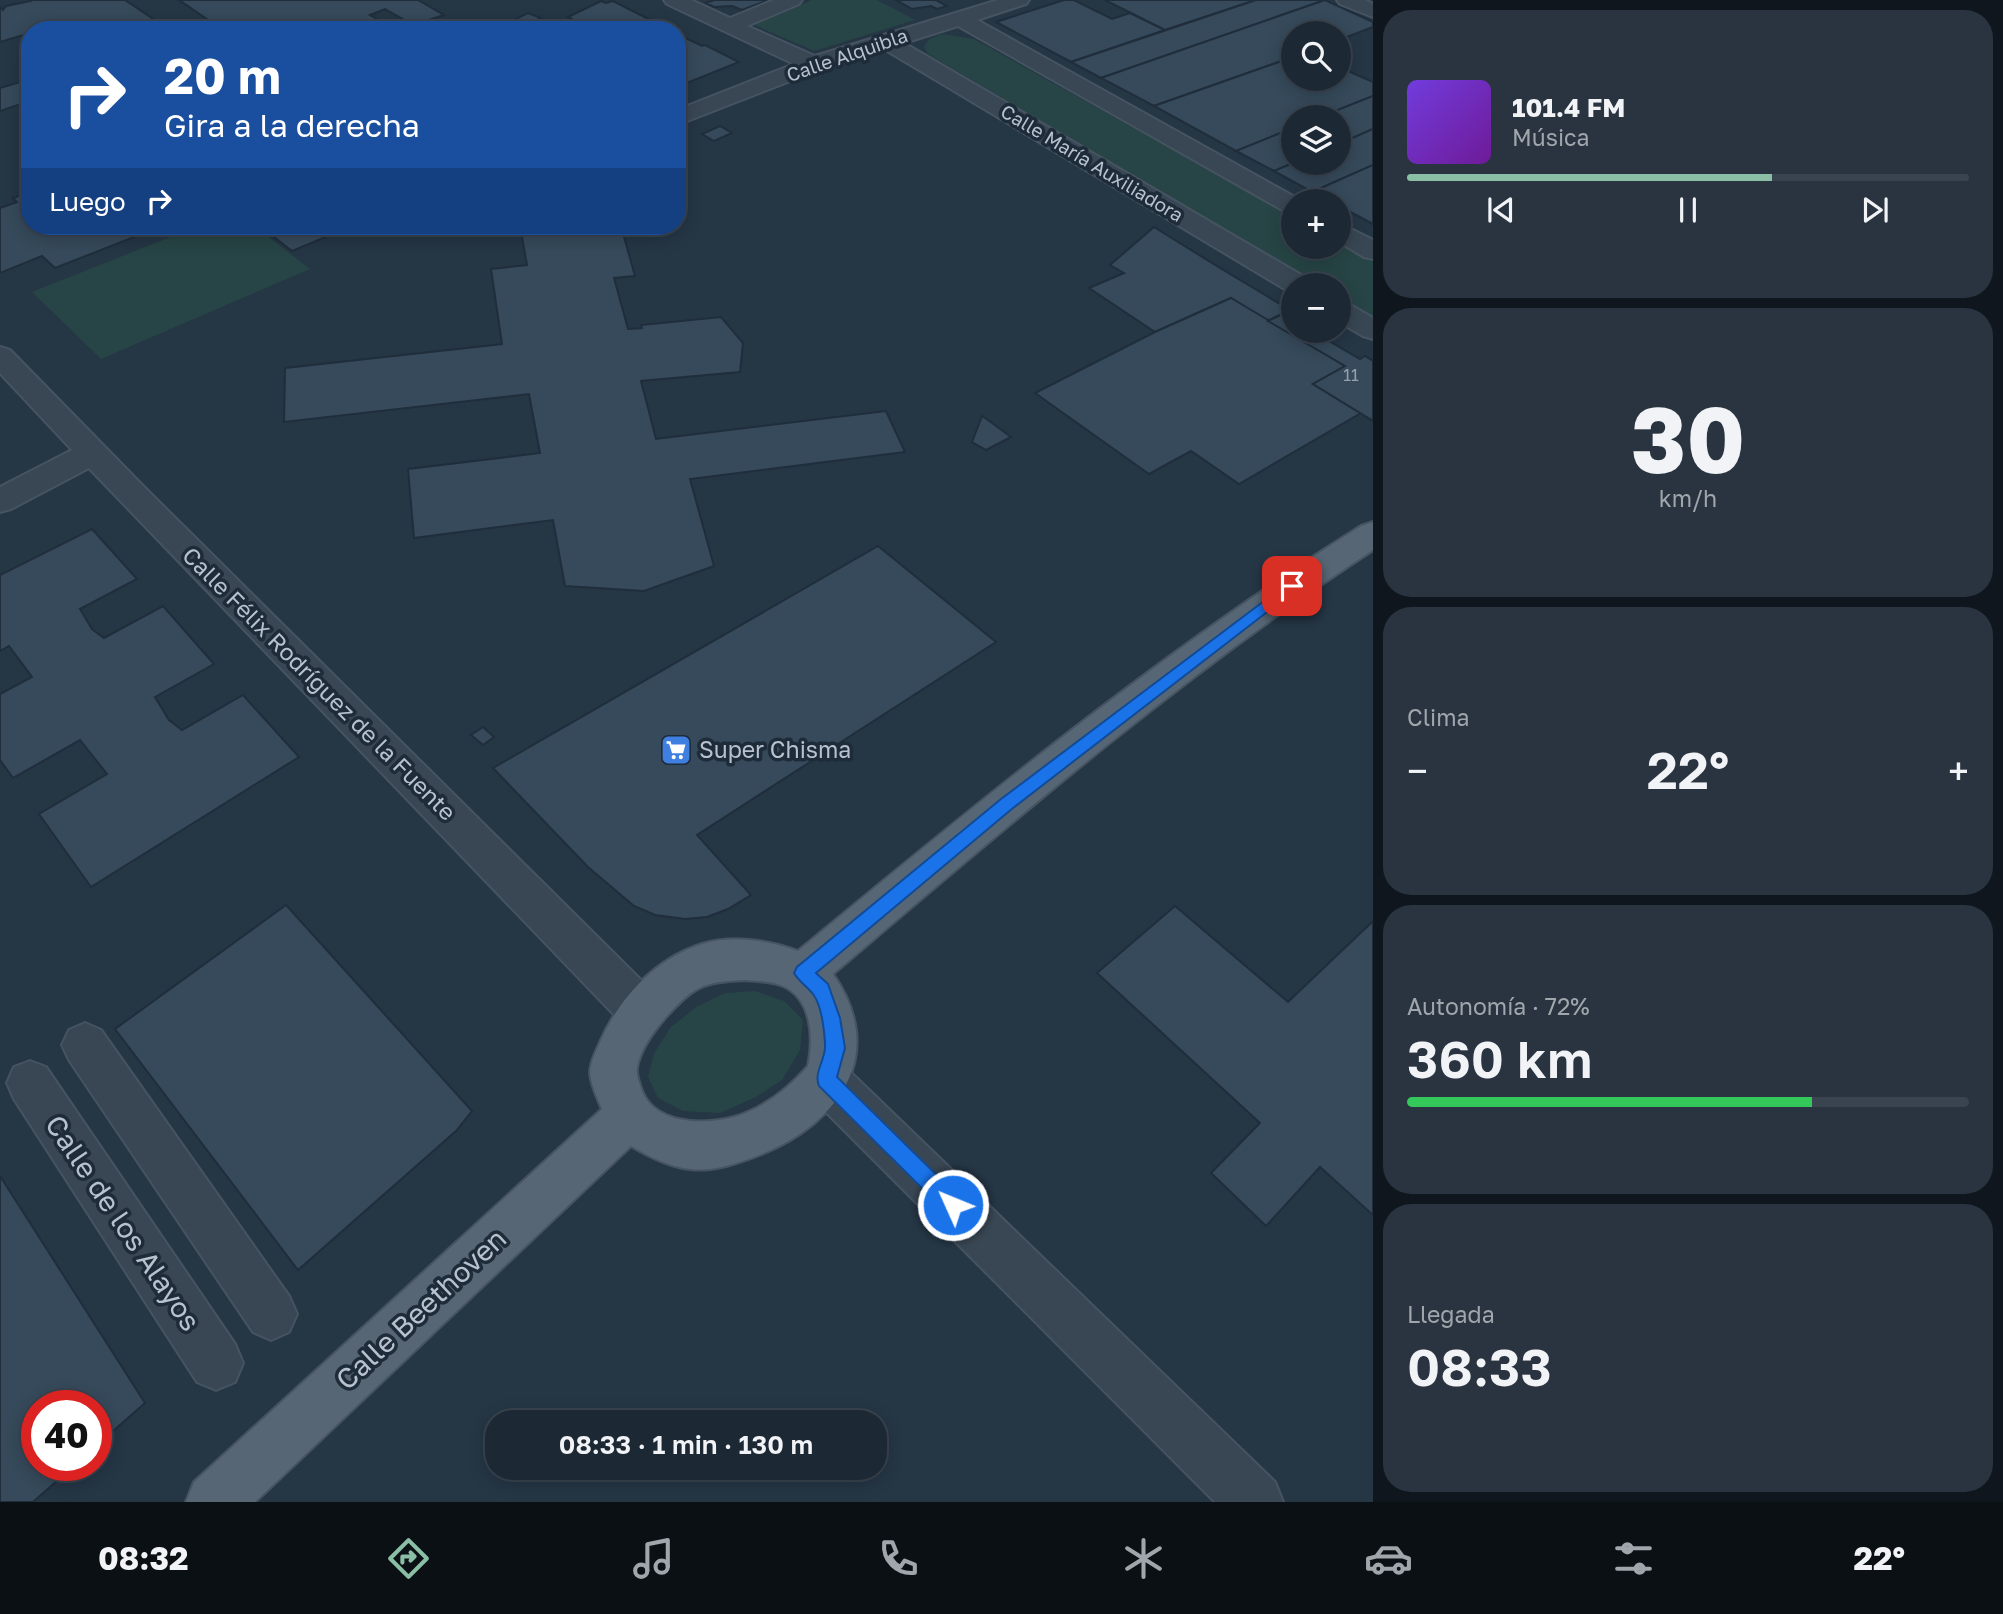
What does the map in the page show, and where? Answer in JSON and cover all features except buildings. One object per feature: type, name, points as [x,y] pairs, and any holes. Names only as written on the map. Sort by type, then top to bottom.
[{"type":"main road","points":[[803,973],[965,837],[1092,737],[1292,586],[1373,534]]},
{"type":"main road","points":[[744,960],[774,961],[803,973],[822,990],[831,1018],[836,1048],[826,1080],[811,1097],[779,1123],[703,1147],[670,1142],[628,1116],[612,1073],[622,1043],[640,1011],[670,984],[701,964],[744,960]]},
{"type":"main road","name":"Calle Beethoven","points":[[214,1502],[628,1116]]},
{"type":"street","points":[[674,0],[813,64]]},
{"type":"street","points":[[728,26],[792,0]]},
{"type":"street","name":"Calle Alquibla","points":[[686,114],[813,64],[1020,0]]},
{"type":"street","points":[[1347,0],[1373,12]]},
{"type":"street","points":[[960,19],[1281,199]]},
{"type":"street","name":"Calle María Auxiliadora","points":[[886,41],[1281,275]]},
{"type":"street","points":[[1351,238],[1373,251]]},
{"type":"street","points":[[1351,317],[1373,330]]},
{"type":"street","name":"Calle Félix Rodríguez de la Fuente","points":[[0,356],[640,1011]]},
{"type":"street","points":[[0,501],[92,453]]},
{"type":"street","points":[[85,1045],[271,1314]]},
{"type":"street","points":[[826,1080],[1255,1502]]},
{"type":"street","name":"Calle de los Alayos","points":[[30,1083],[216,1363]]},
{"type":"green space","points":[[812,0],[877,0],[915,20],[814,51],[754,25]]},
{"type":"green space","points":[[942,34],[974,39],[1281,210],[1281,259],[1351,259],[1351,249],[1373,261],[1373,317],[1351,304],[1351,273],[1299,273],[928,54],[924,46],[930,39]]},
{"type":"green space","points":[[175,235],[266,235],[310,269],[101,359],[32,292]]},
{"type":"green space","points":[[755,991],[784,1001],[803,1020],[800,1050],[782,1080],[756,1097],[720,1113],[683,1111],[658,1098],[648,1077],[654,1054],[670,1028],[696,1007],[725,993]]},
{"type":"place","name":"Super Chisma","points":[[676,750]]},
{"type":"route","points":[[953,1205],[826,1080],[836,1048],[831,1018],[822,990],[803,973],[933,867],[965,837],[1211,645],[1292,586]]}]
